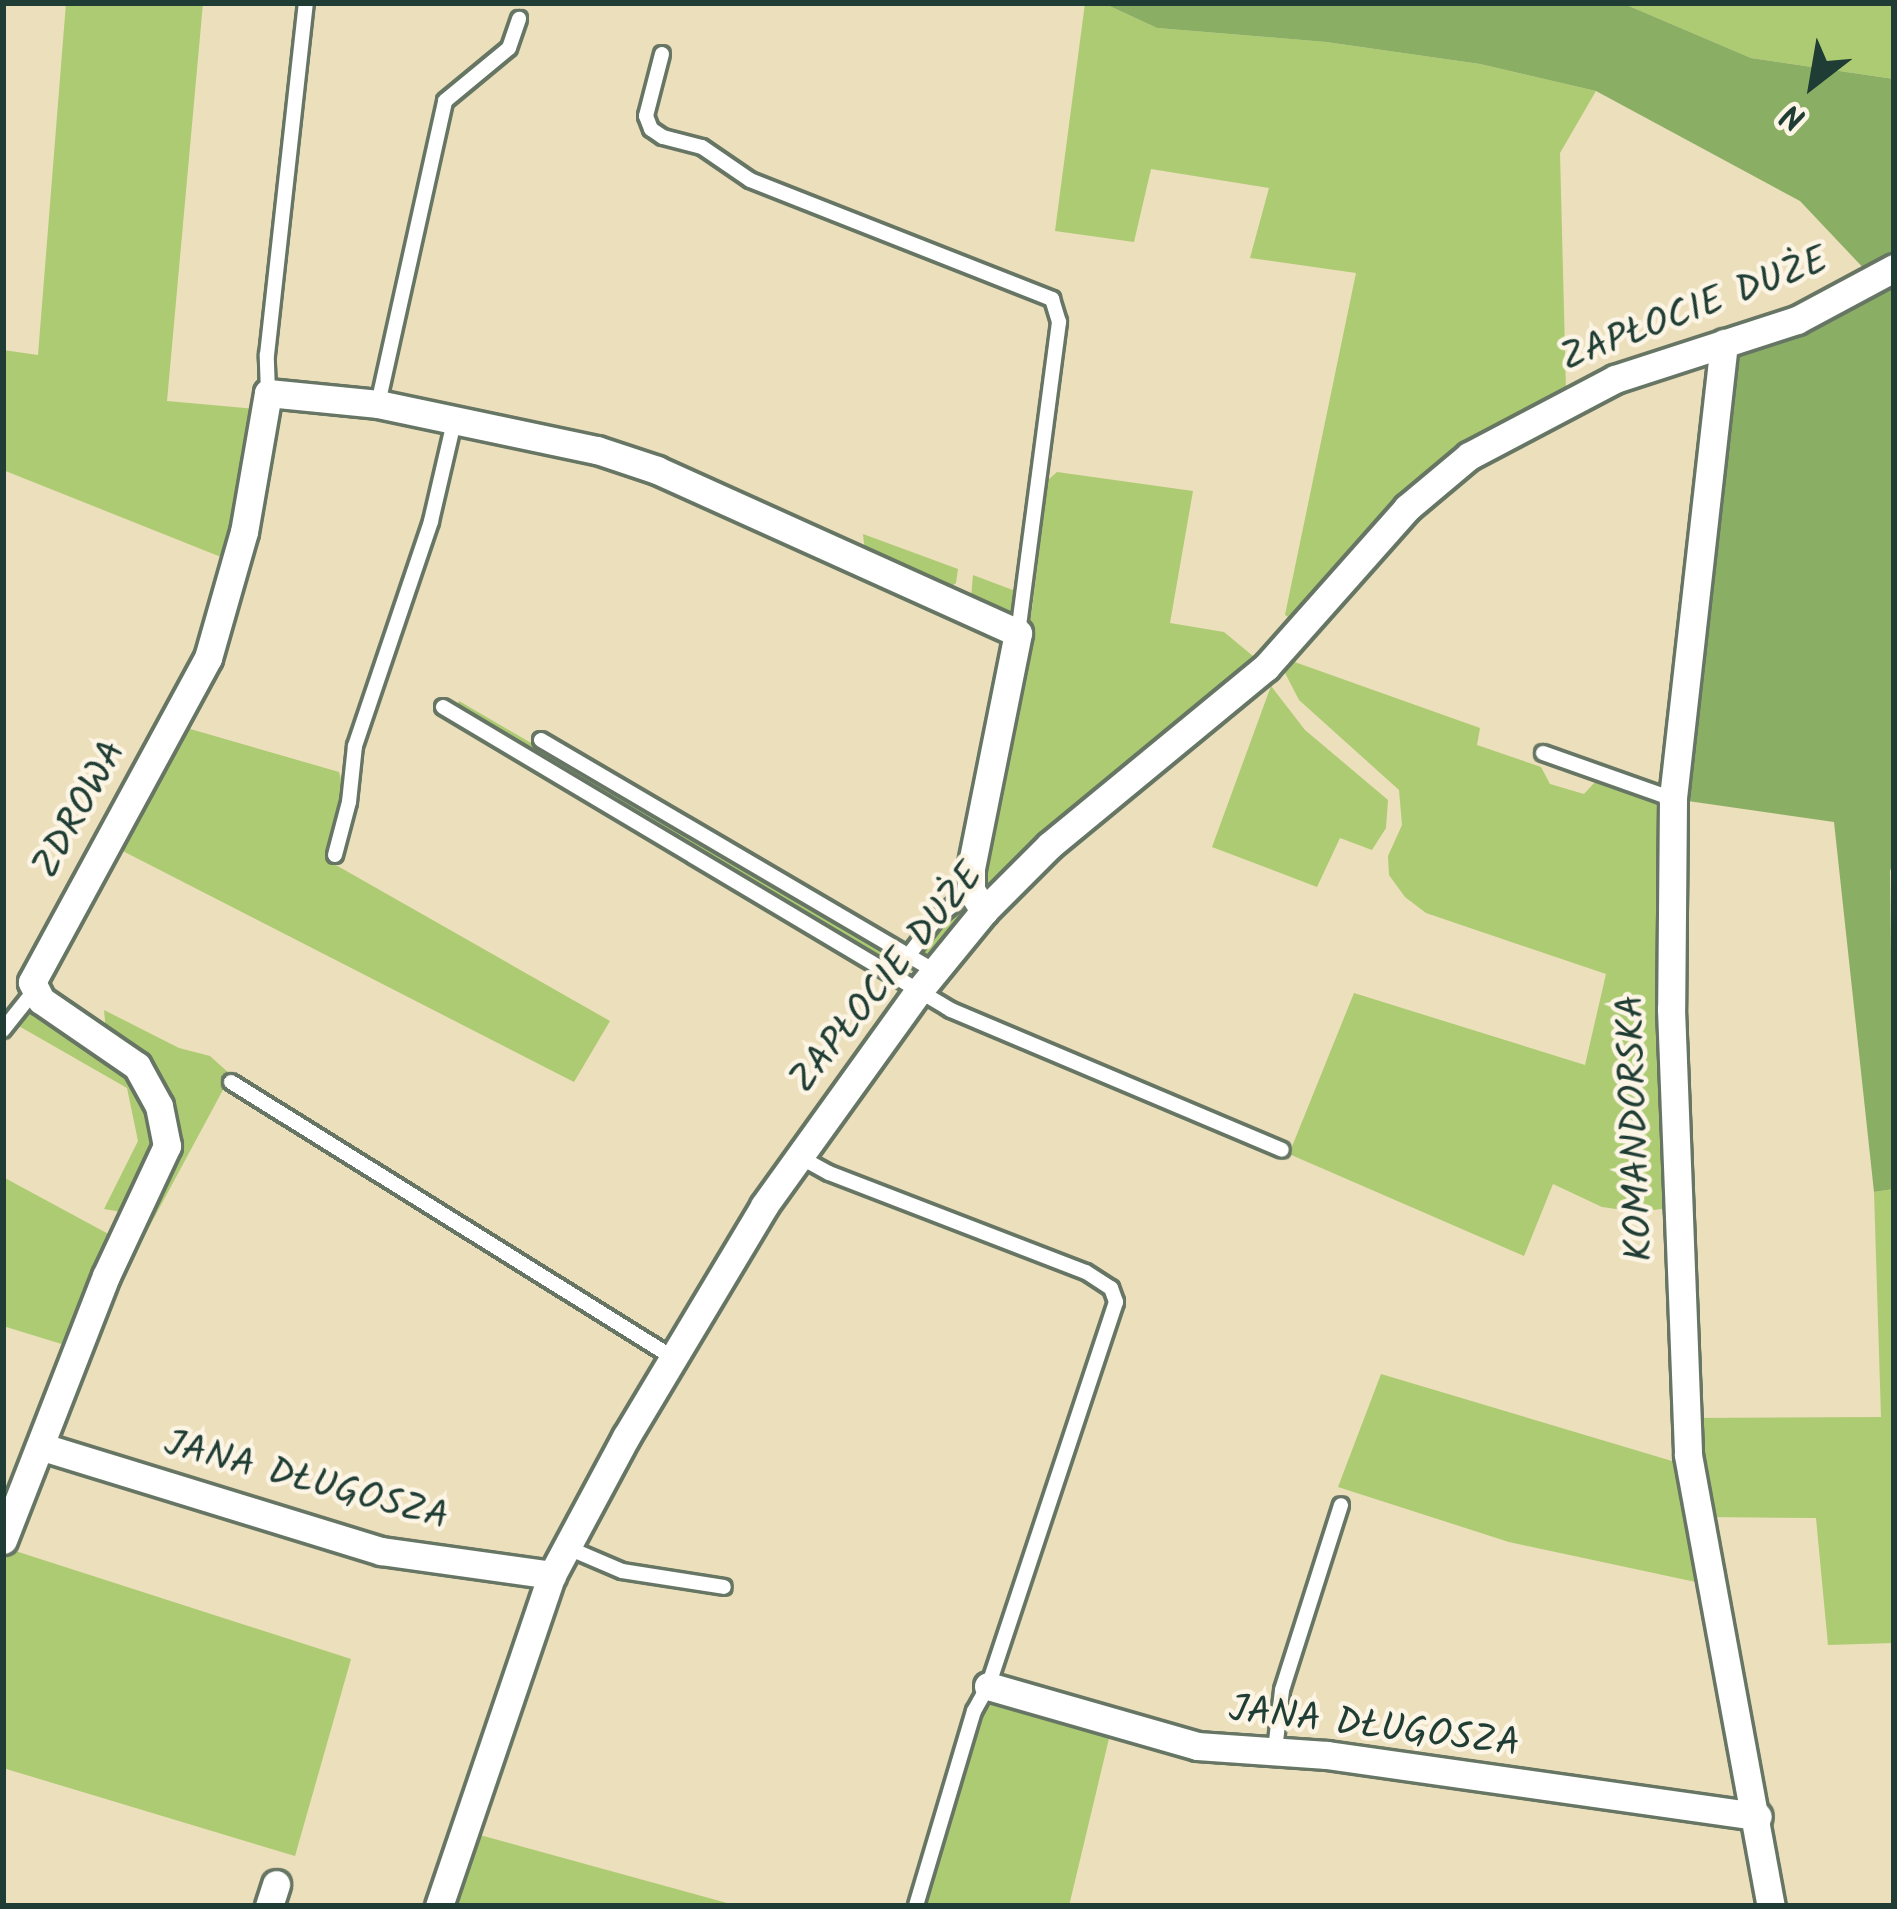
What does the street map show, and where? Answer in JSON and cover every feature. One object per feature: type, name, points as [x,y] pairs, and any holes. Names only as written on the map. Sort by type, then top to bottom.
[{"type":"street","name":"ZAPŁOCIE DUŻE","points":[[439,1906],[552,1575],[566,1547],[672,1358],[798,1156],[926,981],[978,901],[1266,667],[1407,508],[1444,476],[1511,430],[1569,400],[1831,306],[1893,269]]},
{"type":"street","name":"KOMANDORSKA","points":[[1724,343],[1673,799],[1671,1009],[1684,1418],[1771,1906]]},
{"type":"street","points":[[268,393],[378,404],[597,450],[657,470],[1018,633],[971,868],[978,901]]},
{"type":"street","name":"ZDROWA","points":[[34,991],[36,974],[208,658],[244,532],[268,393]]},
{"type":"street","points":[[3,1540],[106,1276],[167,1146],[159,1106],[136,1066],[34,991]]},
{"type":"street","name":"JANA DŁUGOSZA","points":[[43,1447],[381,1551],[552,1575]]},
{"type":"street","name":"JANA DŁUGOSZA","points":[[988,1686],[1168,1740],[1275,1750],[1757,1816]]},
{"type":"lane","points":[[268,393],[267,355],[306,3]]},
{"type":"lane","points":[[378,404],[445,100],[509,47],[520,19]]},
{"type":"lane","points":[[662,54],[646,116],[651,129],[663,137],[702,147],[750,180],[1052,299],[1059,322],[1018,633]]},
{"type":"lane","points":[[334,855],[350,802],[355,746],[431,521],[455,418]]},
{"type":"lane","points":[[443,707],[926,981],[987,1027],[1282,1150]]},
{"type":"lane","points":[[541,740],[908,956],[926,981]]},
{"type":"lane","points":[[1544,753],[1673,799]]},
{"type":"lane","points":[[908,956],[937,918],[978,901]]},
{"type":"lane","points":[[3,1030],[34,991]]},
{"type":"lane","points":[[231,1082],[672,1358]]},
{"type":"lane","points":[[798,1156],[1087,1272],[1111,1288],[1116,1302],[988,1686],[974,1711],[916,1906]]},
{"type":"lane","points":[[1275,1750],[1282,1690],[1342,1505]]},
{"type":"lane","points":[[566,1547],[622,1571],[724,1587]]},
{"type":"green space","points":[[66,3],[203,3],[167,401],[256,409],[231,561],[3,470],[3,350],[38,355]]},
{"type":"green space","points":[[1085,3],[1103,3],[1157,28],[1326,42],[1480,64],[1596,91],[1560,153],[1566,391],[1506,422],[1297,622],[1285,615],[1356,273],[1250,258],[1269,188],[1151,169],[1134,242],[1055,231]]},
{"type":"green space","points":[[1103,3],[1622,3],[1751,58],[1894,79],[1894,256],[1869,274],[1800,201],[1596,91],[1480,64],[1326,42],[1157,28]]},
{"type":"green space","points":[[1622,3],[1894,3],[1894,79],[1751,58]]},
{"type":"green space","points":[[1894,281],[1894,860],[1890,871],[1894,1189],[1874,1192],[1834,822],[1681,800],[1733,350],[1836,315]]},
{"type":"green space","points":[[1057,472],[1193,491],[1170,623],[1224,632],[1259,661],[988,895],[980,883],[1032,609],[1048,480]]},
{"type":"green space","points":[[863,534],[958,569],[956,583],[948,589],[865,553]]},
{"type":"green space","points":[[973,575],[1018,592],[1010,613],[1004,616],[971,598]]},
{"type":"green space","points":[[1289,660],[1480,728],[1477,745],[1541,767],[1550,784],[1584,794],[1595,782],[1655,796],[1664,806],[1669,1208],[1638,1212],[1602,1207],[1553,1184],[1524,1256],[1289,1154],[1354,993],[1585,1065],[1606,974],[1426,913],[1405,897],[1389,875],[1388,856],[1402,825],[1399,790],[1299,700],[1283,669]]},
{"type":"green space","points":[[1271,686],[1305,730],[1388,800],[1386,828],[1372,850],[1340,838],[1317,887],[1212,847]]},
{"type":"green space","points":[[459,701],[915,970],[905,974],[456,707]]},
{"type":"green space","points":[[180,726],[339,772],[346,799],[327,860],[610,1021],[574,1082],[111,845]]},
{"type":"green space","points":[[965,902],[964,922],[930,957],[924,953],[936,924]]},
{"type":"green space","points":[[104,1010],[179,1048],[210,1056],[231,1075],[126,1270],[116,1271],[172,1159],[106,1031]]},
{"type":"green space","points":[[27,1013],[41,1013],[143,1087],[159,1139],[128,1213],[104,1209],[138,1141],[127,1088],[17,1025]]},
{"type":"green space","points":[[3,1177],[114,1237],[68,1346],[3,1326]]},
{"type":"green space","points":[[1894,1189],[1894,1643],[1828,1645],[1816,1518],[1707,1517],[1695,1418],[1881,1417],[1874,1192]]},
{"type":"green space","points":[[1381,1374],[1682,1464],[1705,1584],[1509,1542],[1338,1487]]},
{"type":"green space","points":[[6,1548],[351,1659],[295,1856],[3,1768]]},
{"type":"green space","points":[[1008,1698],[1111,1730],[1069,1906],[925,1906],[983,1714],[993,1702]]},
{"type":"green space","points":[[469,1832],[738,1906],[449,1906]]}]
